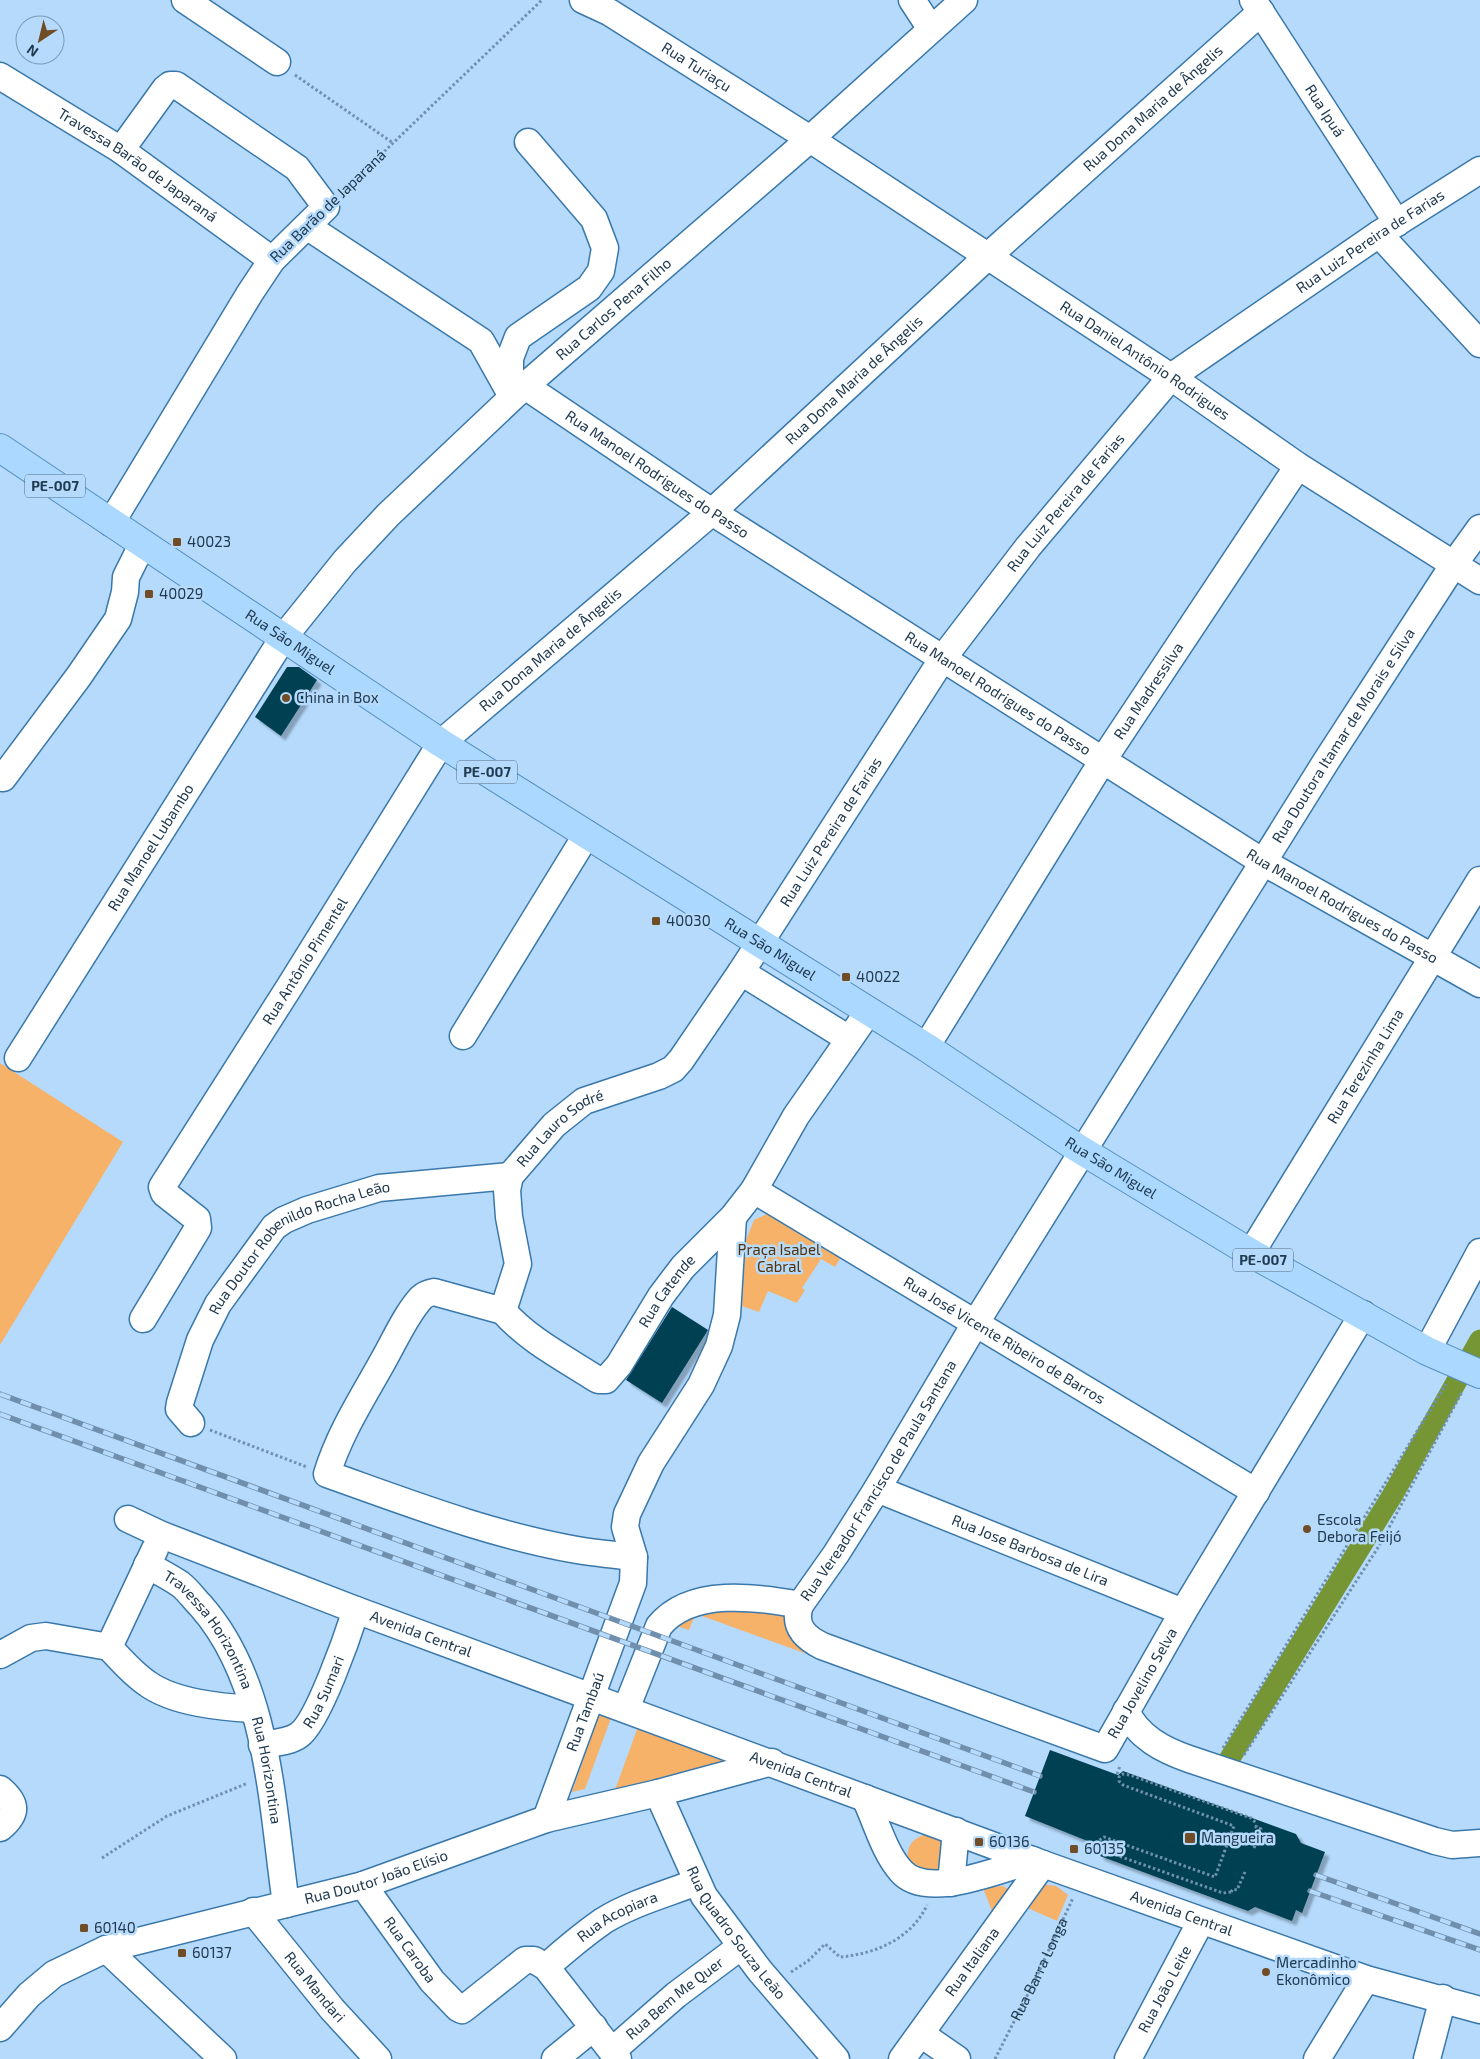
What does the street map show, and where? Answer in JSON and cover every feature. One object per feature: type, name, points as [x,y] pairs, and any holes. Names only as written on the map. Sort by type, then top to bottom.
[{"type":"main road","name":"Rua São Miguel","points":[[0,448],[142,545],[442,743],[926,1047],[1082,1150],[1251,1253],[1427,1351],[1467,1369]]},
{"type":"street","points":[[185,0],[277,62]]},
{"type":"street","name":"Rua Turiaçu","points":[[583,0],[616,6],[810,139]]},
{"type":"street","points":[[912,0],[931,29]]},
{"type":"street","name":"Rua Carlos Pena Filho","points":[[283,638],[346,561],[388,515],[518,392],[810,139],[963,0]]},
{"type":"street","name":"Rua Ipuá","points":[[1257,6],[1388,229],[1480,344]]},
{"type":"street","name":"Rua Dona Maria de Ângelis","points":[[442,743],[712,512],[1257,6]]},
{"type":"street","name":"Travessa Barão de Japaraná","points":[[0,76],[121,150],[272,260]]},
{"type":"street","points":[[121,150],[165,89],[170,85],[176,85],[296,168],[326,207]]},
{"type":"street","name":"Rua Daniel Antônio Rodrigues","points":[[810,139],[1170,377],[1298,466],[1480,581]]},
{"type":"street","points":[[518,392],[510,374],[510,358],[518,337],[589,288],[601,271],[605,248],[594,219],[528,142]]},
{"type":"street","name":"Rua Luiz Pereira de Farias","points":[[760,942],[943,658],[1028,547],[1170,377],[1388,229],[1480,170]]},
{"type":"street","name":"Rua Barão de Japaraná","points":[[111,524],[272,260],[308,228],[326,207]]},
{"type":"street","name":"Rua Manoel Rodrigues do Passo","points":[[308,228],[481,341],[518,392],[712,512],[1263,862],[1480,984]]},
{"type":"street","name":"Rua Madressilva","points":[[926,1047],[1103,760],[1298,466]]},
{"type":"street","name":"Rua Doutora Itamar de Morais e Silva","points":[[1082,1150],[1263,862],[1454,564],[1480,528]]},
{"type":"street","points":[[3,778],[79,676],[118,619],[125,592],[126,577],[142,545]]},
{"type":"street","name":"Rua Manoel Lubambo","points":[[18,1058],[283,638]]},
{"type":"street","name":"Rua Antônio Pimentel","points":[[143,1319],[198,1228],[197,1219],[162,1190],[167,1177],[290,986],[442,743]]},
{"type":"street","points":[[463,1036],[588,834]]},
{"type":"street","name":"Rua Terezinha Lima","points":[[1251,1253],[1480,880]]},
{"type":"street","name":"Rua Lauro Sodré","points":[[503,1311],[518,1264],[508,1217],[507,1190],[510,1176],[554,1125],[584,1102],[659,1076],[672,1069],[760,942]]},
{"type":"street","points":[[741,972],[849,1040]]},
{"type":"street","name":"Rua Catende","points":[[503,1311],[532,1337],[598,1380],[606,1380],[613,1374],[661,1296],[683,1267],[733,1217],[754,1190],[796,1116],[869,1011]]},
{"type":"street","name":"Rua Vereador Francisco de Paula Santana","points":[[626,1709],[659,1626],[667,1616],[680,1609],[702,1602],[741,1598],[800,1605],[878,1489],[975,1324],[1082,1150]]},
{"type":"street","name":"Rua Doutor Robenildo Rocha Leão","points":[[191,1423],[179,1409],[200,1340],[218,1304],[274,1227],[308,1210],[379,1188],[510,1176]]},
{"type":"street","name":"Rua José Vicente Ribeiro de Barros","points":[[754,1190],[1256,1492]]},
{"type":"street","points":[[503,1311],[434,1292],[427,1293],[422,1297],[408,1317],[347,1425],[327,1474],[421,1508],[500,1532],[576,1550],[634,1557],[625,1528],[627,1514],[651,1463],[701,1385],[719,1346],[727,1315],[733,1217]]},
{"type":"street","points":[[1427,1351],[1480,1252]]},
{"type":"street","name":"Rua Jovelino Selva","points":[[800,1605],[796,1615],[797,1624],[810,1640],[822,1646],[1105,1749],[1183,1612],[1363,1314]]},
{"type":"street","name":"Rua Jose Barbosa de Lira","points":[[878,1489],[1183,1612]]},
{"type":"street","name":"Avenida Central","points":[[128,1518],[162,1535],[356,1610],[772,1762],[1038,1862],[1366,1980],[1443,1998],[1480,2010]]},
{"type":"street","points":[[0,1655],[31,1638],[46,1636],[109,1646],[162,1535]]},
{"type":"street","name":"Rua Tambaú","points":[[546,1819],[590,1696],[626,1605],[632,1582],[634,1557]]},
{"type":"street","name":"Travessa Horizontina","points":[[147,1565],[181,1585],[208,1615],[228,1644],[241,1671],[254,1710]]},
{"type":"street","name":"Rua Sumari","points":[[262,1745],[298,1736],[307,1726],[341,1656],[356,1610]]},
{"type":"street","name":"Rua Horizontina","points":[[109,1646],[133,1672],[150,1686],[182,1698],[216,1707],[254,1710],[267,1775],[286,1904]]},
{"type":"street","points":[[1126,1711],[1131,1722],[1167,1751],[1221,1771],[1444,1843],[1470,1846],[1480,1843]]},
{"type":"street","name":"Rua Doutor João Elísio","points":[[0,2028],[29,1995],[54,1974],[106,1949],[363,1885],[546,1819],[658,1793],[772,1762]]},
{"type":"street","points":[[0,1789],[12,1801],[14,1812],[10,1820],[0,1828]]},
{"type":"street","name":"Rua Quadro Souza Leão","points":[[658,1793],[704,1896],[740,1947],[836,2059]]},
{"type":"street","points":[[865,1798],[894,1861],[911,1879],[939,1884],[1038,1862]]},
{"type":"street","points":[[939,1884],[956,1831]]},
{"type":"street","name":"Rua Italiana","points":[[902,2059],[1038,1862]]},
{"type":"street","name":"Rua Acopiara","points":[[542,1965],[605,1920],[632,1907],[697,1882]]},
{"type":"street","name":"Rua Caroba","points":[[363,1885],[432,1981],[462,2010],[526,1960],[530,1959],[542,1965]]},
{"type":"street","name":"Rua Mandari","points":[[253,1912],[332,2009],[378,2059]]},
{"type":"street","name":"Rua João Leite","points":[[1128,2059],[1201,1921]]},
{"type":"street","name":"Rua Bem Me Quer","points":[[615,2055],[676,1995],[740,1947]]},
{"type":"street","points":[[106,1949],[223,2059]]},
{"type":"street","points":[[542,1965],[615,2055]]},
{"type":"street","points":[[1317,2059],[1366,1980]]},
{"type":"street","points":[[1427,2059],[1443,1998]]},
{"type":"street","points":[[555,2059],[594,2027]]},
{"type":"street","points":[[921,2034],[957,2059]]},
{"type":"path","name":"Rua Barão de Japaraná","points":[[326,207],[542,0]]},
{"type":"path","points":[[277,62],[393,144]]},
{"type":"path","points":[[1221,1771],[1379,1546],[1448,1421],[1467,1369]]},
{"type":"path","points":[[1221,1771],[1467,1369]]},
{"type":"path","points":[[191,1423],[327,1474]]},
{"type":"path","points":[[1117,1774],[1119,1768]]},
{"type":"path","points":[[1245,1872],[1237,1890],[1233,1889],[1231,1892],[1223,1893],[1099,1849],[1098,1842],[1104,1837],[1215,1877],[1234,1826],[1123,1785],[1119,1782],[1119,1777],[1122,1774],[1130,1775],[1252,1818],[1256,1827],[1261,1829],[1254,1848]]},
{"type":"path","points":[[102,1858],[168,1816],[267,1775]]},
{"type":"path","name":"Rua Barra Longa","points":[[995,2059],[1034,1982],[1082,1878]]},
{"type":"path","points":[[771,1983],[808,1961],[825,1944],[840,1957],[855,1956],[884,1947],[905,1934],[917,1922],[939,1884]]},
{"type":"green space","points":[[0,1063],[123,1142],[0,1345]]},
{"type":"green space","name":"Praça Isabel Cabral","points":[[769,1213],[841,1257],[835,1267],[821,1259],[802,1288],[805,1290],[797,1303],[768,1291],[759,1312],[742,1306],[746,1240],[754,1220]]},
{"type":"green space","points":[[775,1604],[835,1664],[702,1616],[694,1618],[689,1630],[667,1623],[673,1611]]},
{"type":"green space","points":[[599,1714],[611,1718],[585,1789],[572,1792]]},
{"type":"green space","points":[[639,1724],[739,1758],[615,1790]]},
{"type":"green space","points":[[924,1835],[937,1837],[942,1842],[939,1871],[927,1875],[908,1861],[910,1845]]},
{"type":"green space","points":[[1041,1884],[1056,1886],[1068,1895],[1057,1921],[1021,1905]]},
{"type":"green space","points":[[1003,1886],[1010,1890],[994,1916],[983,1888]]},
{"type":"building","name":"China in Box","points":[[287,667],[299,667],[317,680],[281,736],[255,717]]},
{"type":"building","points":[[672,1307],[708,1330],[662,1403],[626,1380]]},
{"type":"building","name":"Mangueira","points":[[1050,1750],[1118,1775],[1123,1771],[1296,1834],[1301,1843],[1325,1852],[1302,1913],[1296,1910],[1292,1921],[1255,1907],[1248,1911],[1100,1856],[1095,1844],[1025,1816]]},
{"type":"waterway","points":[[1230,1758],[1392,1496],[1480,1340]]},
{"type":"railway","points":[[0,1394],[1040,1776]]},
{"type":"railway","points":[[0,1414],[1034,1792]]},
{"type":"railway","points":[[1316,1875],[1480,1934]]},
{"type":"railway","points":[[1310,1891],[1480,1950]]},
{"type":"place","name":"40023","points":[[177,542]]},
{"type":"place","name":"40029","points":[[149,594]]},
{"type":"place","name":"China in Box","points":[[286,698]]},
{"type":"place","name":"40030","points":[[656,921]]},
{"type":"place","name":"40022","points":[[846,977]]},
{"type":"place","name":"Escola Debora Feijó","points":[[1307,1529]]},
{"type":"place","name":"Mangueira","points":[[1190,1838]]},
{"type":"place","name":"60136","points":[[979,1842]]},
{"type":"place","name":"60135","points":[[1074,1849]]},
{"type":"place","name":"60140","points":[[84,1928]]},
{"type":"place","name":"60137","points":[[182,1953]]},
{"type":"place","name":"Mercadinho Ekonômico","points":[[1266,1972]]}]
